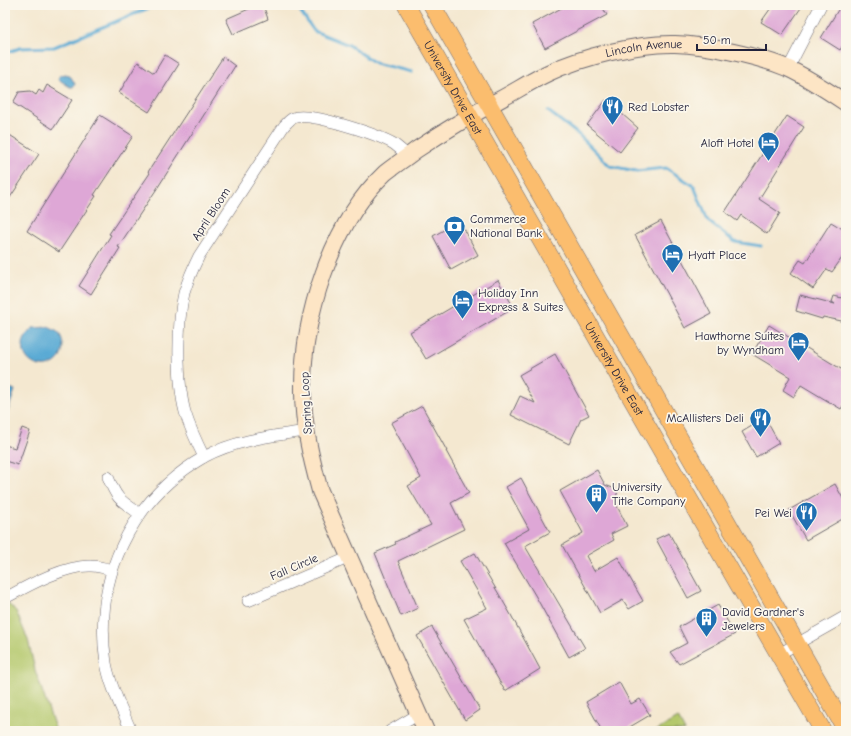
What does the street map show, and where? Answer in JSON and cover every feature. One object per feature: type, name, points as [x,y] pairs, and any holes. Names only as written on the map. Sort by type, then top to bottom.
[{"type":"main road","name":"University Drive East","points":[[406,5],[643,421],[823,731]]},
{"type":"main road","name":"University Drive East","points":[[432,5],[846,730]]},
{"type":"main road","points":[[643,421],[662,409]]},
{"type":"street","points":[[788,69],[821,5]]},
{"type":"street","name":"Lincoln Avenue","points":[[469,117],[549,73],[591,58],[638,47],[675,44],[711,48],[756,58],[788,69],[846,103]]},
{"type":"street","name":"April Bloom","points":[[204,457],[185,412],[180,379],[181,312],[184,293],[199,256],[284,126],[292,118],[300,116],[314,118],[341,125],[393,144],[408,156]]},
{"type":"street","name":"Spring Loop","points":[[426,731],[320,491],[311,460],[306,431],[303,391],[304,353],[308,328],[321,280],[337,243],[363,199],[385,174],[408,156],[436,136],[469,117]]},
{"type":"street","points":[[131,731],[115,693],[106,664],[103,634],[106,595],[112,570],[119,550],[127,534],[140,514],[166,486],[204,457],[246,441],[306,431]]},
{"type":"street","points":[[108,477],[114,492],[119,499],[140,514]]},
{"type":"street","name":"Fall Circle","points":[[248,601],[350,557]]},
{"type":"street","points":[[9,596],[40,580],[76,567],[89,565],[112,570]]},
{"type":"street","points":[[779,654],[846,616]]},
{"type":"street","points":[[390,731],[419,714]]},
{"type":"green space","points":[[5,601],[16,611],[28,640],[35,670],[56,731],[5,731]]},
{"type":"green space","points":[[678,718],[685,731],[656,731]]},
{"type":"water","points":[[66,74],[71,77],[75,84],[73,87],[70,87],[58,79],[60,75]]},
{"type":"water","points":[[48,327],[56,331],[62,338],[62,353],[59,359],[53,364],[48,366],[38,366],[29,361],[26,357],[23,348],[23,341],[33,328]]},
{"type":"water","points":[[5,386],[15,390],[5,420]]},
{"type":"building","points":[[258,5],[263,5],[268,19],[233,34],[226,19]]},
{"type":"building","points":[[567,5],[601,5],[607,15],[545,48],[532,24]]},
{"type":"building","points":[[773,5],[803,5],[782,35],[761,22]]},
{"type":"building","points":[[841,5],[846,5],[846,40],[840,50],[821,38]]},
{"type":"building","points":[[165,55],[179,64],[149,112],[119,93],[138,62],[154,73]]},
{"type":"building","points":[[223,57],[235,66],[118,247],[120,248],[91,294],[79,286],[111,235],[109,234],[150,173],[148,172]]},
{"type":"building","points":[[47,85],[72,100],[53,129],[13,103],[19,92],[30,91],[36,95],[39,90],[43,93]]},
{"type":"building","name":"Red Lobster","points":[[606,100],[638,128],[620,152],[587,125]]},
{"type":"building","points":[[100,115],[133,136],[59,252],[27,231]]},
{"type":"building","name":"Aloft Hotel","points":[[787,116],[804,127],[759,199],[780,213],[767,234],[741,215],[737,221],[725,212]]},
{"type":"building","points":[[5,132],[39,154],[5,205]]},
{"type":"building","name":"Commerce National Bank","points":[[460,221],[478,255],[451,270],[433,236]]},
{"type":"building","name":"Hyatt Place","points":[[661,221],[711,314],[685,328],[635,235]]},
{"type":"building","points":[[831,222],[846,231],[846,256],[844,255],[832,272],[827,269],[813,289],[791,273],[800,260],[805,263]]},
{"type":"building","name":"Holiday Inn Express & Suites","points":[[498,280],[514,308],[426,359],[410,332]]},
{"type":"building","points":[[800,295],[835,304],[832,302],[834,296],[846,299],[846,322],[823,317],[822,319],[796,311]]},
{"type":"building","name":"Hawthorne Suites by Wyndham","points":[[769,325],[846,372],[846,401],[841,409],[801,385],[794,397],[783,390],[790,377],[752,354]]},
{"type":"building","points":[[555,354],[589,415],[581,419],[569,444],[511,415],[520,396],[535,403],[519,375]]},
{"type":"building","points":[[422,406],[469,493],[451,503],[464,529],[398,561],[418,608],[401,616],[375,553],[396,544],[395,542],[431,525],[408,486],[421,478],[391,423]]},
{"type":"building","name":"McAllisters Deli","points":[[765,418],[779,443],[756,457],[742,432]]},
{"type":"building","points":[[22,428],[30,431],[18,465],[5,461],[5,445],[15,448]]},
{"type":"building","points":[[597,470],[605,485],[618,490],[615,502],[627,526],[611,534],[614,540],[586,556],[594,571],[618,557],[643,601],[629,609],[623,600],[600,613],[562,545],[583,533],[560,491]]},
{"type":"building","points":[[521,478],[550,532],[525,546],[585,648],[569,657],[504,543],[529,529],[506,487]]},
{"type":"building","points":[[835,484],[846,504],[846,517],[806,540],[789,510]]},
{"type":"building","points":[[669,533],[701,591],[688,598],[656,539]]},
{"type":"building","points":[[475,553],[540,669],[505,691],[464,619],[487,608],[460,561]]},
{"type":"building","name":"David Gardner's Jewelers","points":[[718,605],[735,634],[679,664],[670,652],[687,643],[679,627]]},
{"type":"building","points":[[432,627],[480,710],[465,720],[417,636]]},
{"type":"building","points":[[619,682],[631,704],[640,699],[650,715],[623,731],[602,731],[586,702]]},
{"type":"waterway","points":[[5,53],[20,48],[54,47],[156,5]]},
{"type":"waterway","points":[[296,5],[314,31],[349,45],[375,63],[412,72]]},
{"type":"waterway","points":[[548,111],[579,135],[610,166],[636,171],[666,168],[694,186],[708,221],[735,242],[761,246]]},
{"type":"place","name":"Red Lobster","points":[[612,126]]},
{"type":"place","name":"Aloft Hotel","points":[[769,162]]},
{"type":"place","name":"Commerce National Bank","points":[[455,246]]},
{"type":"place","name":"Hyatt Place","points":[[673,274]]},
{"type":"place","name":"Holiday Inn Express & Suites","points":[[462,320]]},
{"type":"place","name":"Hawthorne Suites by Wyndham","points":[[799,362]]},
{"type":"place","name":"McAllisters Deli","points":[[760,438]]},
{"type":"place","name":"University Title Company","points":[[597,514]]},
{"type":"place","name":"Pei Wei","points":[[807,532]]},
{"type":"place","name":"David Gardner's Jewelers","points":[[706,638]]}]
